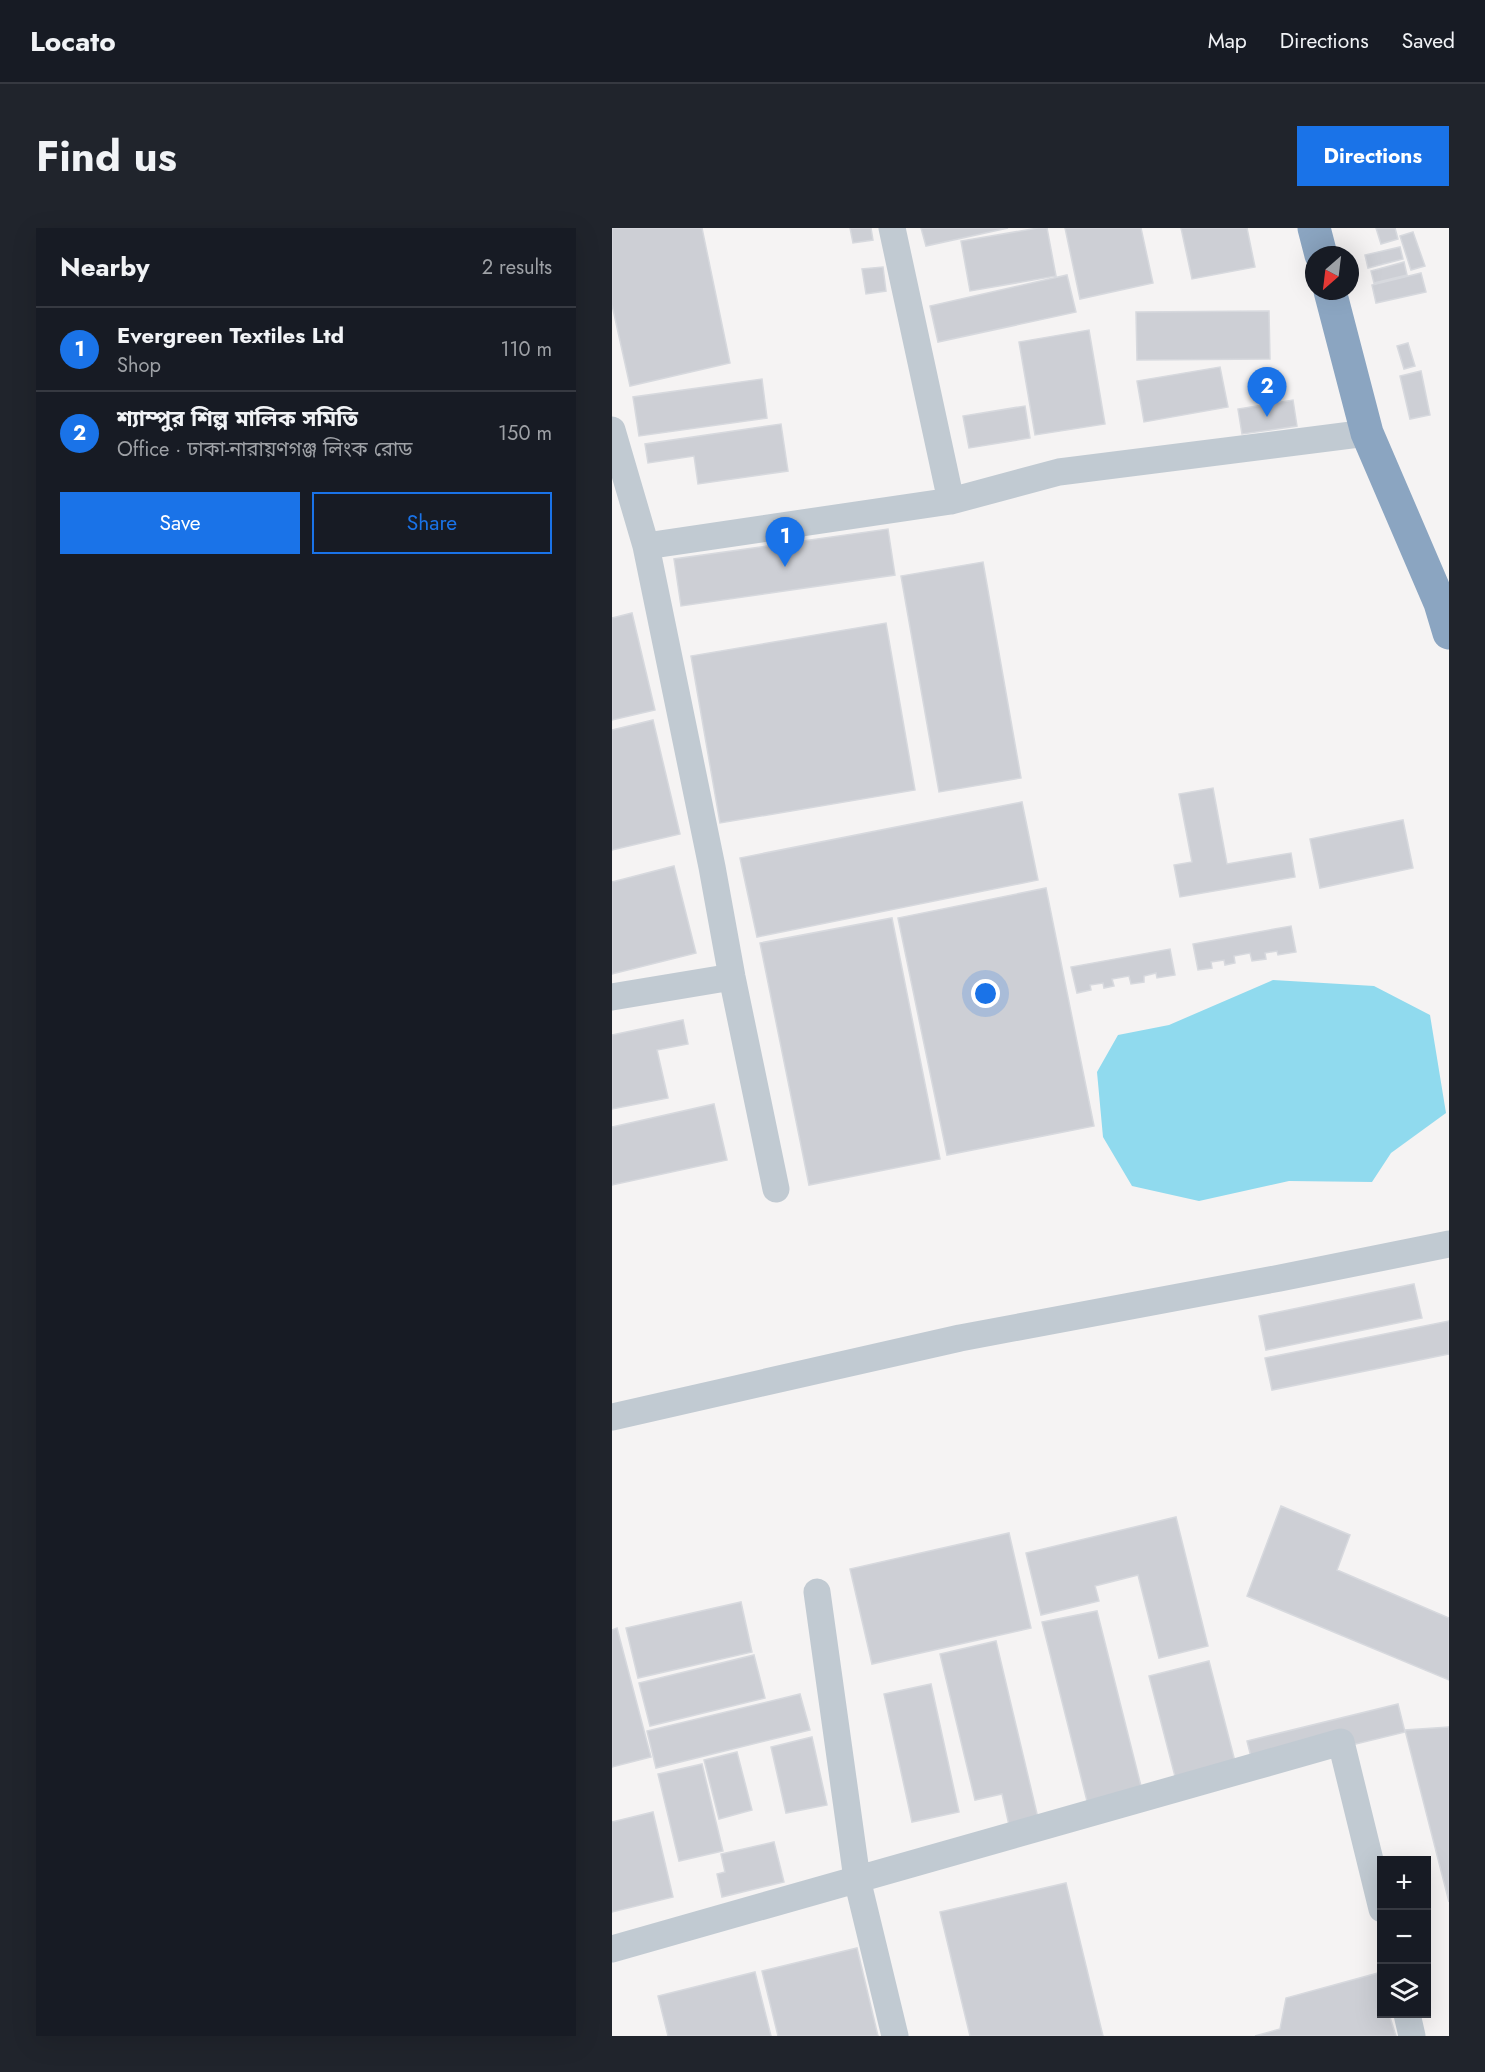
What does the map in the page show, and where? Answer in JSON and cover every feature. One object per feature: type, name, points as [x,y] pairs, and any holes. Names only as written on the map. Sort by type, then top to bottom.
[{"type":"highway","points":[[1314,228],[1319,246]]},
{"type":"highway","points":[[1332,300],[1366,433],[1446,612]]},
{"type":"street","points":[[892,228],[951,501]]},
{"type":"street","points":[[612,430],[646,546],[776,1189]]},
{"type":"street","points":[[646,546],[951,501],[1059,472],[1366,433]]},
{"type":"street","points":[[612,997],[732,977]]},
{"type":"street","points":[[612,1417],[960,1338],[1449,1244]]},
{"type":"street","points":[[817,1592],[857,1880],[895,2036]]},
{"type":"street","points":[[612,1949],[1341,1743],[1377,1889]]},
{"type":"street","points":[[1408,2018],[1412,2036]]},
{"type":"water","points":[[1273,980],[1374,986],[1430,1015],[1446,1113],[1391,1153],[1372,1182],[1289,1181],[1199,1201],[1132,1186],[1103,1137],[1097,1072],[1118,1035],[1169,1025]]},
{"type":"building","points":[[612,228],[702,228],[730,363],[630,386],[612,305]]},
{"type":"building","points":[[850,228],[871,228],[873,240],[853,243]]},
{"type":"building","points":[[921,228],[1008,228],[926,246]]},
{"type":"building","points":[[1047,228],[1056,276],[970,291],[961,241]]},
{"type":"building","points":[[1065,228],[1141,228],[1153,283],[1080,299]]},
{"type":"building","points":[[1181,228],[1247,228],[1255,267],[1192,279]]},
{"type":"building","points":[[1376,228],[1395,228],[1398,239],[1381,244]]},
{"type":"building","points":[[1413,232],[1425,266],[1411,270],[1400,236]]},
{"type":"building","points":[[1400,247],[1403,259],[1368,268],[1365,255]]},
{"type":"building","points":[[1404,262],[1407,275],[1374,283],[1371,271]]},
{"type":"building","points":[[883,267],[886,291],[866,294],[862,269]]},
{"type":"building","points":[[1421,273],[1426,292],[1376,303],[1372,285]]},
{"type":"building","points":[[1067,275],[1076,312],[938,342],[930,306]]},
{"type":"building","points":[[1269,311],[1270,359],[1137,360],[1136,312]]},
{"type":"building","points":[[1089,330],[1105,424],[1035,435],[1019,342]]},
{"type":"building","points":[[1408,343],[1415,366],[1404,369],[1397,346]]},
{"type":"building","points":[[1220,367],[1228,407],[1144,422],[1137,381]]},
{"type":"building","points":[[1421,371],[1430,415],[1410,419],[1400,376]]},
{"type":"building","points":[[762,379],[767,418],[639,436],[633,397]]},
{"type":"building","points":[[1293,400],[1297,426],[1242,434],[1238,409]]},
{"type":"building","points":[[1025,406],[1030,438],[969,448],[963,416]]},
{"type":"building","points":[[781,424],[788,471],[698,484],[694,456],[648,463],[645,444]]},
{"type":"building","points":[[888,529],[895,575],[681,606],[674,559]]},
{"type":"building","points":[[983,562],[1021,778],[939,792],[901,576]]},
{"type":"building","points":[[632,613],[655,710],[612,720],[612,618]]},
{"type":"building","points":[[886,623],[915,790],[720,823],[691,656]]},
{"type":"building","points":[[653,720],[680,834],[612,850],[612,730]]},
{"type":"building","points":[[1213,788],[1227,864],[1291,853],[1295,877],[1180,897],[1174,865],[1192,862],[1179,794]]},
{"type":"building","points":[[1022,802],[1038,880],[757,937],[740,858]]},
{"type":"building","points":[[1403,820],[1413,868],[1320,888],[1310,839]]},
{"type":"building","points":[[674,866],[696,953],[612,974],[612,882]]},
{"type":"building","points":[[1046,888],[1094,1126],[947,1155],[898,918]]},
{"type":"building","points":[[892,918],[940,1159],[809,1185],[760,943]]},
{"type":"building","points":[[1291,926],[1296,952],[1278,955],[1277,951],[1265,953],[1266,959],[1252,961],[1250,953],[1234,956],[1235,963],[1225,965],[1224,960],[1211,962],[1212,968],[1198,970],[1193,944]]},
{"type":"building","points":[[1170,949],[1175,975],[1157,978],[1156,973],[1144,976],[1144,982],[1131,984],[1129,976],[1112,979],[1114,986],[1104,988],[1103,983],[1090,985],[1091,990],[1077,993],[1071,967]]},
{"type":"building","points":[[683,1020],[688,1044],[657,1050],[668,1098],[612,1109],[612,1035]]},
{"type":"building","points":[[714,1104],[727,1160],[612,1185],[612,1127]]},
{"type":"building","points":[[1414,1284],[1422,1318],[1266,1350],[1259,1316]]},
{"type":"building","points":[[1449,1321],[1449,1354],[1272,1390],[1265,1358]]},
{"type":"building","points":[[1281,1506],[1350,1535],[1337,1570],[1449,1618],[1449,1680],[1247,1596]]},
{"type":"building","points":[[1176,1517],[1208,1646],[1159,1658],[1138,1575],[1095,1586],[1099,1601],[1041,1615],[1026,1553]]},
{"type":"building","points":[[1009,1533],[1031,1628],[872,1664],[850,1569]]},
{"type":"building","points":[[741,1602],[752,1652],[638,1678],[626,1628]]},
{"type":"building","points":[[1097,1611],[1144,1798],[1090,1813],[1042,1622]]},
{"type":"building","points":[[617,1628],[651,1757],[612,1767],[612,1630]]},
{"type":"building","points":[[996,1641],[1038,1818],[1009,1825],[1002,1794],[975,1800],[940,1654]]},
{"type":"building","points":[[754,1655],[765,1698],[650,1726],[639,1683]]},
{"type":"building","points":[[1209,1661],[1238,1773],[1178,1788],[1149,1676]]},
{"type":"building","points":[[931,1684],[959,1812],[912,1822],[884,1694]]},
{"type":"building","points":[[800,1694],[810,1730],[656,1768],[647,1731]]},
{"type":"building","points":[[1398,1704],[1405,1732],[1254,1769],[1247,1741]]},
{"type":"building","points":[[1449,1727],[1449,1902],[1405,1730]]},
{"type":"building","points":[[812,1737],[827,1805],[786,1813],[771,1747]]},
{"type":"building","points":[[737,1752],[752,1810],[719,1819],[704,1760]]},
{"type":"building","points":[[702,1764],[723,1851],[679,1861],[658,1774]]},
{"type":"building","points":[[653,1812],[673,1897],[612,1912],[612,1822]]},
{"type":"building","points":[[774,1842],[784,1882],[722,1897],[717,1874],[725,1872],[721,1854]]},
{"type":"building","points":[[1066,1883],[1103,2036],[970,2036],[940,1912]]},
{"type":"building","points":[[857,1948],[878,2036],[778,2036],[762,1971]]},
{"type":"building","points":[[755,1972],[771,2036],[668,2036],[658,1996]]},
{"type":"building","points":[[1377,1973],[1377,2018],[1390,2018],[1396,2036],[1255,2036],[1280,2029],[1286,1998]]},
{"type":"place","name":"শ্যাম্পুর শিল্প মালিক সমিতি","points":[[1267,417]]},
{"type":"place","name":"Evergreen Textiles Ltd","points":[[785,567]]}]
